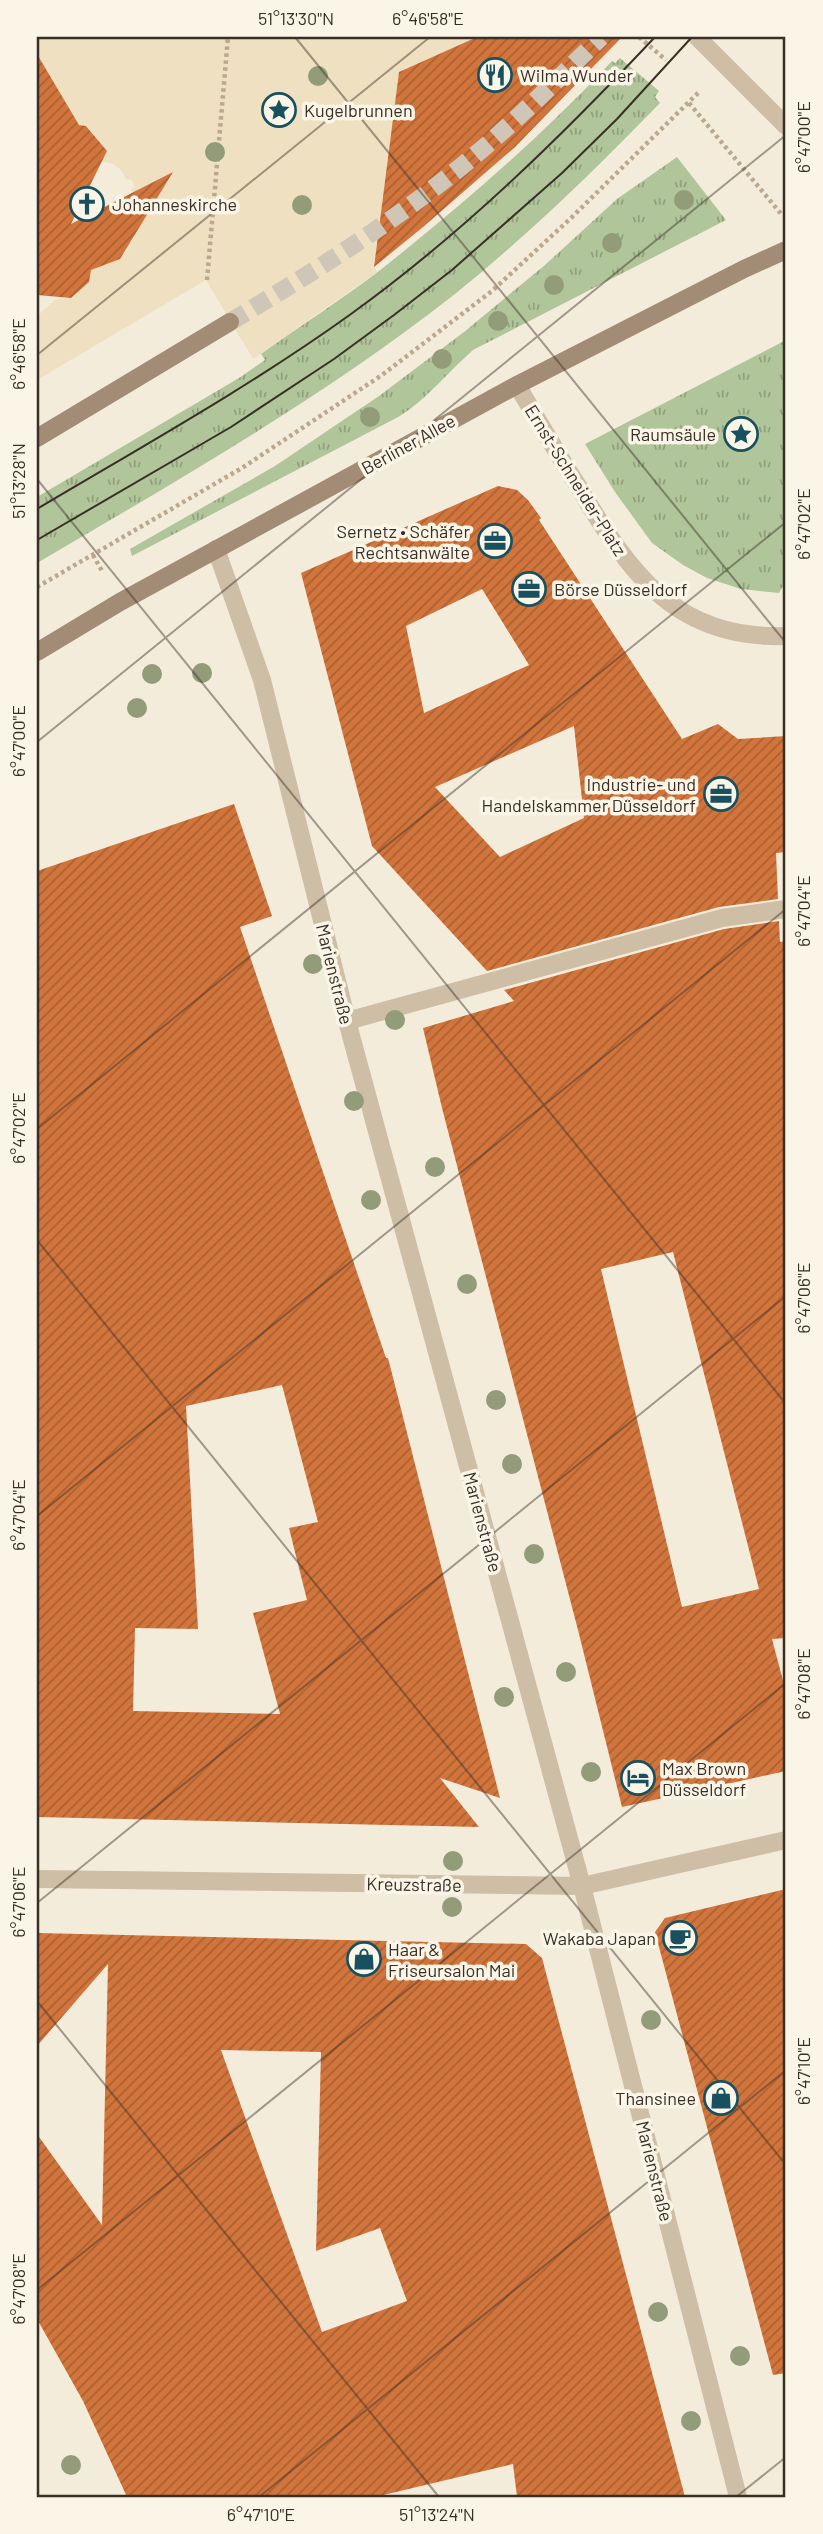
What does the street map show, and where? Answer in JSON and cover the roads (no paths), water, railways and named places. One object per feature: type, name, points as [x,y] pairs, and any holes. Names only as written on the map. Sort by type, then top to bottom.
[{"type":"main road","name":"Berliner Allee","points":[[37,652],[216,549],[517,385],[786,250]]},
{"type":"main road","points":[[37,438],[230,322]]},
{"type":"street","points":[[697,37],[786,126]]},
{"type":"street","name":"Ernst-Schneider-Platz","points":[[517,385],[602,527],[628,564],[648,586],[670,604],[725,629],[766,637],[786,636]]},
{"type":"street","name":"Marienstraße","points":[[216,549],[262,680],[347,1021],[582,1886],[738,2497]]},
{"type":"street","points":[[347,1021],[722,918],[786,909]]},
{"type":"street","name":"Kreuzstraße","points":[[37,1879],[582,1886],[786,1840]]},
{"type":"tunnel","points":[[230,322],[352,246],[440,183],[503,131],[601,37]]},
{"type":"tram line","points":[[37,509],[275,366],[392,283],[510,183],[655,37]]},
{"type":"tram line","points":[[37,540],[231,427],[334,359],[394,315],[452,270],[562,173],[617,119],[692,37]]},
{"type":"place","name":"Wilma Wunder","points":[[495,75]]},
{"type":"place","name":"Kugelbrunnen","points":[[279,110]]},
{"type":"place","name":"Johanneskirche","points":[[87,204]]},
{"type":"place","name":"Raumsäule","points":[[741,434]]},
{"type":"place","name":"Sernetz • Schäfer Rechtsanwälte","points":[[495,541]]},
{"type":"place","name":"Börse Düsseldorf","points":[[529,589]]},
{"type":"place","name":"Industrie- und Handelskammer Düsseldorf","points":[[721,794]]},
{"type":"place","name":"Max Brown Düsseldorf","points":[[638,1778]]},
{"type":"place","name":"Wakaba Japan","points":[[680,1938]]},
{"type":"place","name":"Haar & Friseursalon Mai","points":[[364,1959]]},
{"type":"place","name":"Thansinee","points":[[721,2098]]}]
